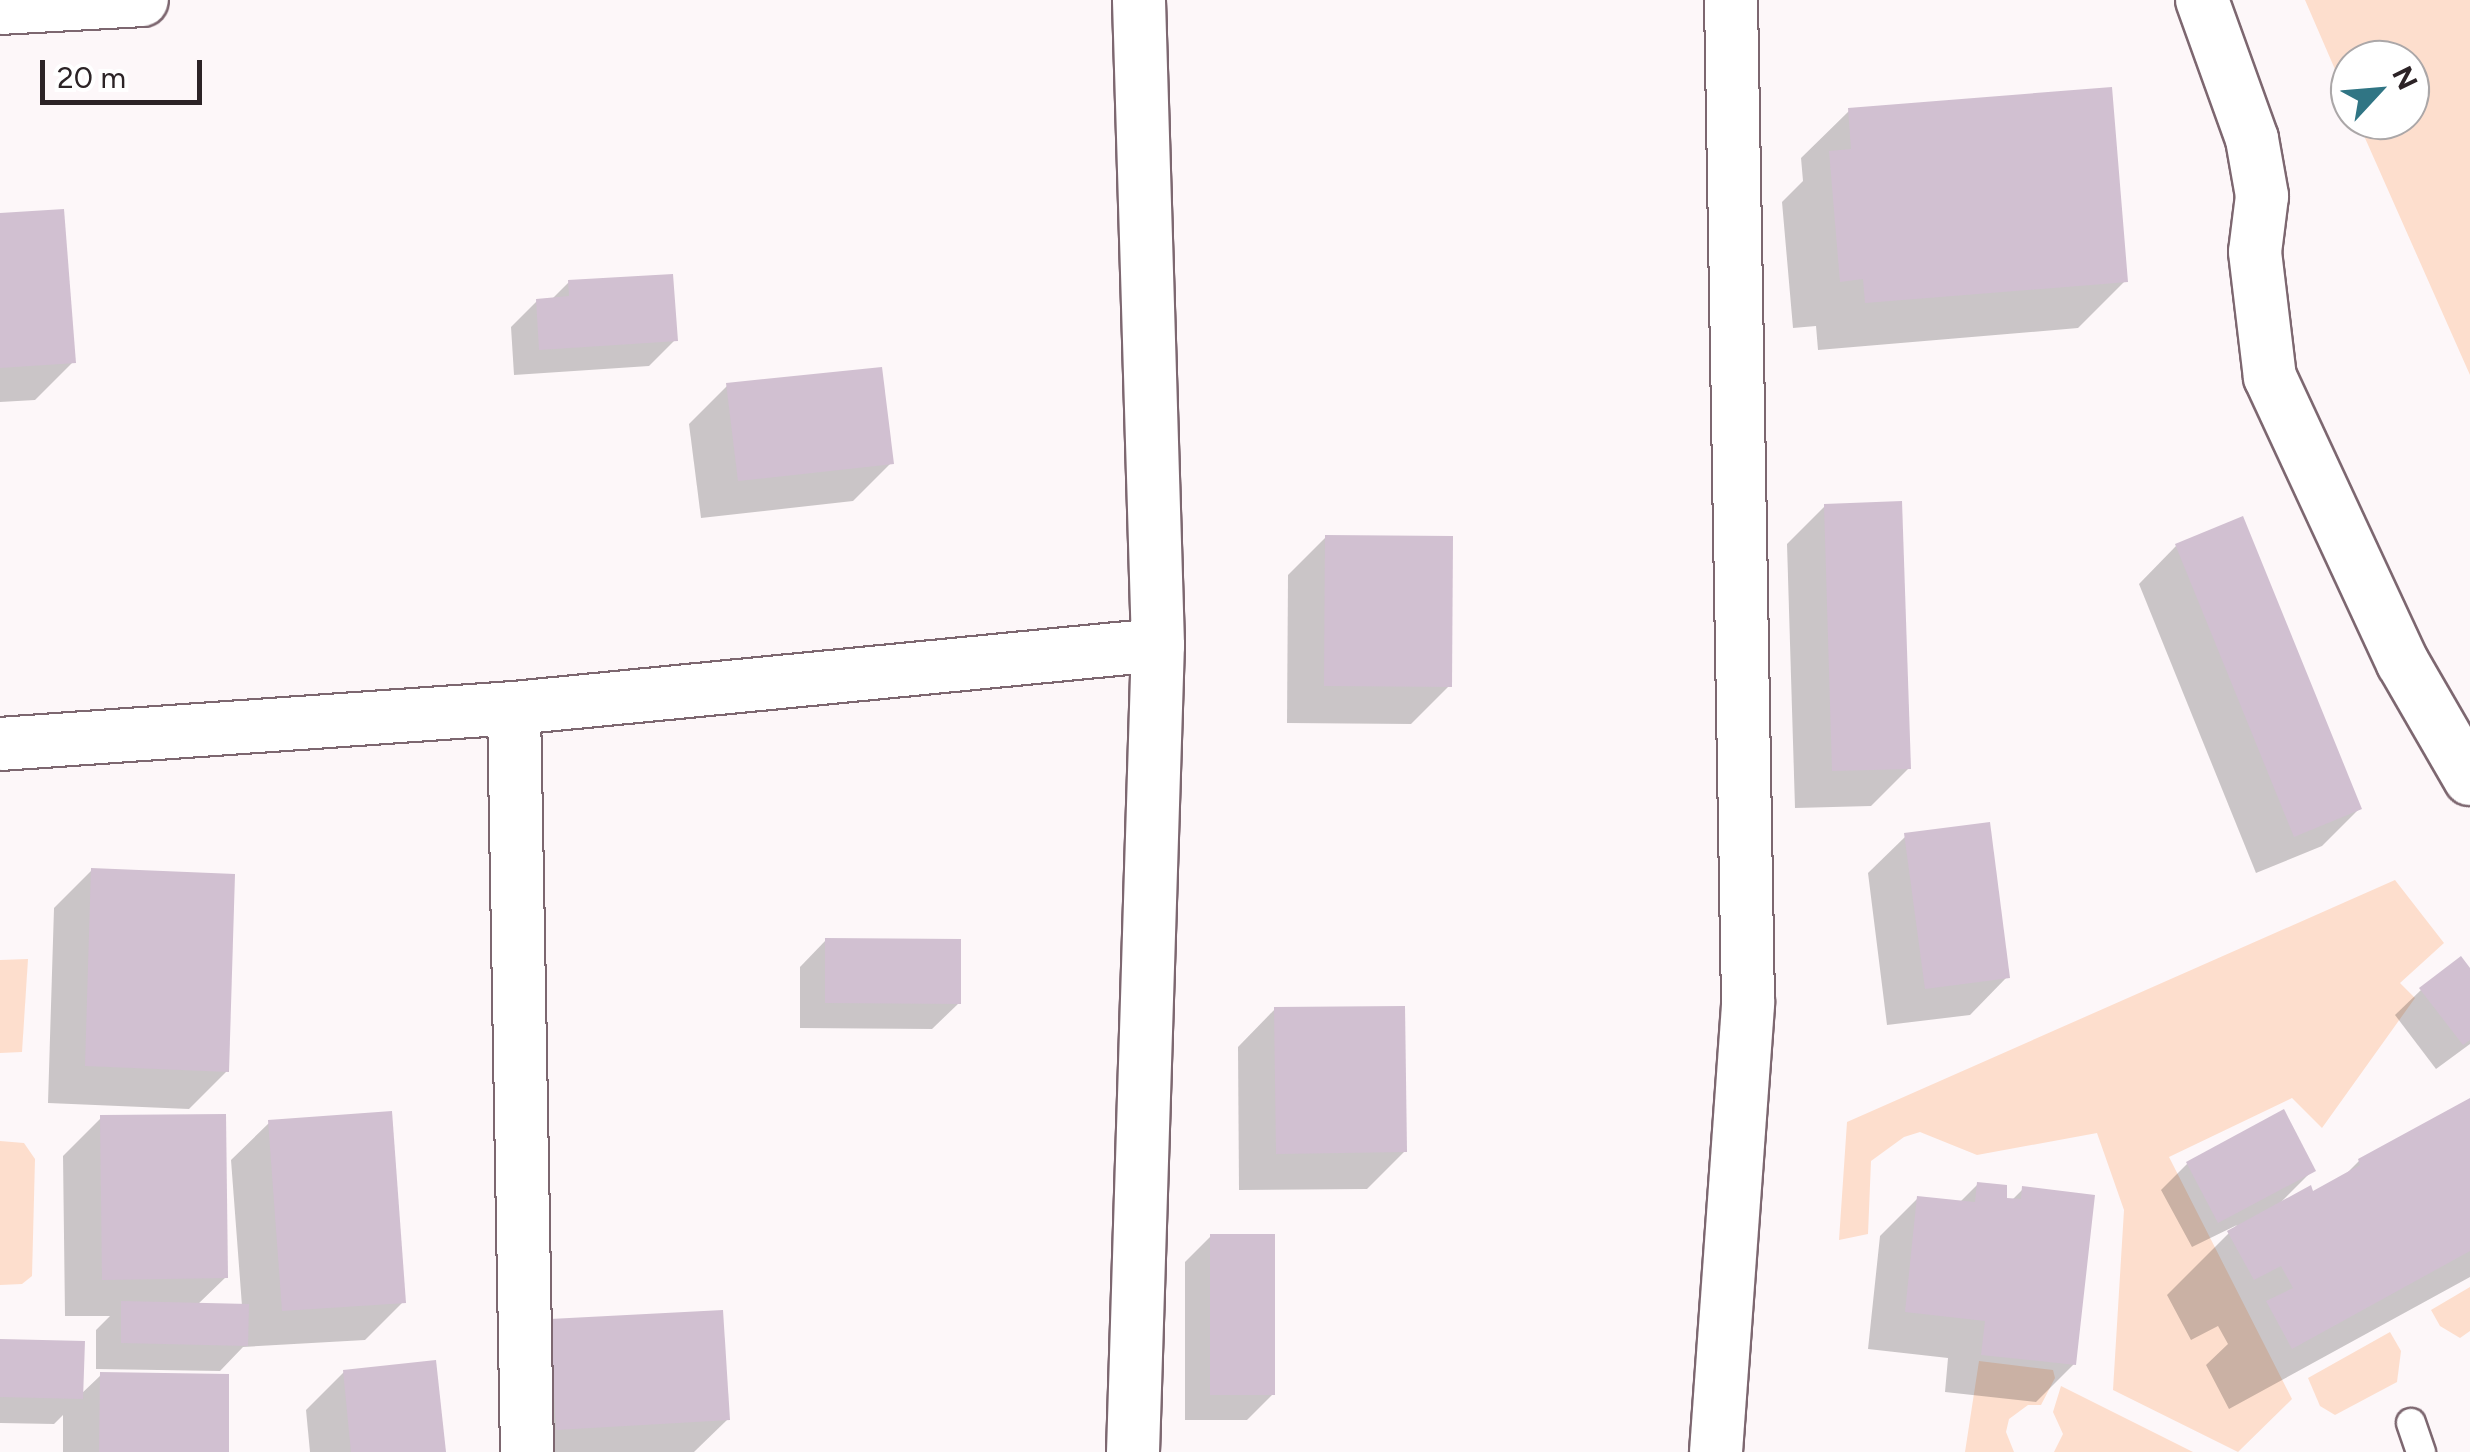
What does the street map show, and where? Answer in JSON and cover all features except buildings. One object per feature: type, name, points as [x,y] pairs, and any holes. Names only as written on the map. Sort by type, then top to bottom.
[{"type":"street","points":[[0,8],[142,0]]},
{"type":"street","points":[[1133,1452],[1158,645],[1140,0]]},
{"type":"street","points":[[1716,1452],[1748,1003],[1731,0]]},
{"type":"street","points":[[2202,0],[2252,138],[2262,196],[2255,252],[2270,377],[2404,662],[2470,779]]},
{"type":"street","points":[[0,744],[514,708],[1158,645]]},
{"type":"street","points":[[514,708],[526,1452]]},
{"type":"lane","points":[[2411,1424],[2421,1452]]},
{"type":"shaded area","points":[[2305,0],[2470,0],[2470,375],[2366,140],[2430,140],[2430,40],[2330,40],[2330,58]]},
{"type":"shaded area","points":[[2395,880],[2444,943],[2400,983],[2415,998],[2322,1128],[2292,1098],[2169,1157],[2292,1399],[2238,1452],[2113,1390],[2124,1210],[2097,1133],[1977,1155],[1920,1132],[1904,1137],[1871,1161],[1868,1234],[1839,1240],[1847,1122]]},
{"type":"shaded area","points":[[28,959],[22,1052],[0,1053],[0,960]]},
{"type":"shaded area","points":[[0,1141],[24,1143],[35,1159],[32,1276],[22,1284],[0,1285]]},
{"type":"shaded area","points":[[2470,1287],[2470,1331],[2460,1338],[2440,1326],[2431,1310]]},
{"type":"shaded area","points":[[2390,1332],[2401,1351],[2397,1382],[2335,1415],[2320,1406],[2308,1378]]},
{"type":"shaded area","points":[[1979,1361],[2053,1370],[2055,1378],[2041,1405],[2028,1405],[2009,1419],[2006,1432],[2014,1452],[1965,1452]]},
{"type":"shaded area","points":[[2061,1386],[2193,1452],[2054,1452],[2063,1434],[2053,1412]]}]
